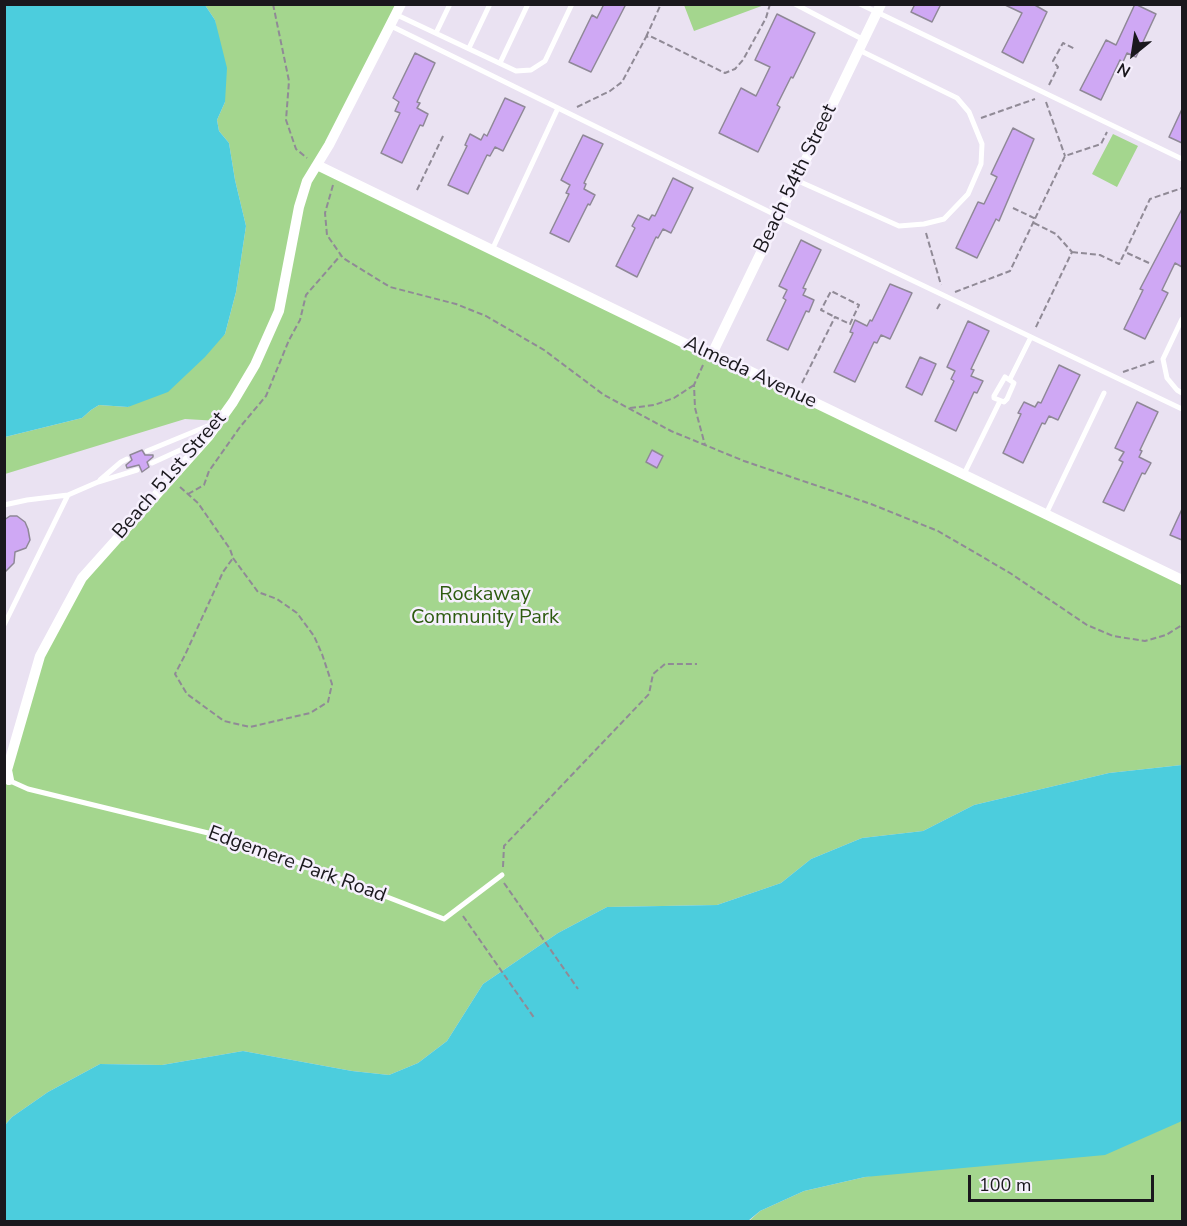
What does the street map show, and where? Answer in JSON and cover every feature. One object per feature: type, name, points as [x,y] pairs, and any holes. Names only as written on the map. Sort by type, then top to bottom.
[{"type":"street","name":"Beach 54th Street","points":[[711,354],[879,9]]},
{"type":"street","name":"Beach 51st Street","points":[[7,780],[7,770],[42,649],[87,572],[208,437],[250,375],[274,324],[282,297],[307,181],[399,10]]},
{"type":"street","name":"Almeda Avenue","points":[[317,165],[797,393],[1182,580]]},
{"type":"lane","points":[[436,33],[450,4]]},
{"type":"lane","points":[[469,48],[490,4]]},
{"type":"lane","points":[[500,63],[528,4]]},
{"type":"lane","points":[[399,10],[436,33],[516,71],[531,70],[545,61],[572,4]]},
{"type":"lane","points":[[795,4],[861,45],[957,98],[974,121],[982,144],[981,164],[968,194],[944,219],[924,224],[899,225],[888,222],[796,180]]},
{"type":"lane","points":[[860,4],[879,9],[1182,159]]},
{"type":"lane","points":[[391,26],[778,216],[1182,409]]},
{"type":"lane","points":[[492,250],[558,108]]},
{"type":"lane","points":[[1182,319],[1163,359],[1167,378],[1182,393]]},
{"type":"lane","points":[[1010,379],[1031,337]]},
{"type":"lane","points":[[1005,377],[1014,383],[1005,402],[1000,401],[994,396],[1005,377]]},
{"type":"lane","points":[[1046,514],[1104,393]]},
{"type":"lane","points":[[964,474],[1000,401]]},
{"type":"lane","points":[[147,451],[220,421]]},
{"type":"lane","points":[[152,463],[208,437]]},
{"type":"lane","points":[[98,482],[127,459]]},
{"type":"lane","points":[[4,505],[68,495],[98,482],[137,470]]},
{"type":"lane","points":[[4,625],[68,495]]},
{"type":"lane","name":"Edgemere Park Road","points":[[7,780],[28,789],[244,842],[444,919],[501,876]]},
{"type":"path","points":[[273,4],[290,81],[286,120],[296,149],[317,165]]},
{"type":"path","points":[[566,112],[610,91],[622,82],[661,4]]},
{"type":"path","points":[[646,37],[650,36],[725,73],[735,69],[743,60],[766,18],[770,4]]},
{"type":"path","points":[[924,224],[944,295],[1011,270],[1065,156],[1046,103],[1045,93],[1058,67],[1053,61],[1063,43],[1075,49]]},
{"type":"path","points":[[974,121],[1045,93]]},
{"type":"path","points":[[1065,156],[1101,144],[1110,124]]},
{"type":"path","points":[[417,190],[444,134]]},
{"type":"path","points":[[333,185],[325,213],[327,235],[341,255],[390,287],[456,304],[486,316],[544,350],[604,395],[671,431],[775,473],[871,504],[938,531],[1010,573],[1080,622],[1113,636],[1145,641],[1166,635],[1182,625]]},
{"type":"path","points":[[1034,224],[1056,234],[1072,252],[1100,255],[1119,264],[1150,199],[1182,188]]},
{"type":"path","points":[[1013,208],[1036,219]]},
{"type":"path","points":[[1031,337],[1072,252]]},
{"type":"path","points":[[1125,252],[1149,263]]},
{"type":"path","points":[[188,494],[204,485],[209,471],[240,427],[266,396],[289,340],[300,320],[306,295],[341,255]]},
{"type":"path","points":[[831,291],[859,305],[850,324],[835,317],[821,310],[831,291]]},
{"type":"path","points":[[797,393],[835,317]]},
{"type":"path","points":[[705,445],[695,408],[694,385],[711,354]]},
{"type":"path","points":[[1118,378],[1122,372],[1163,359]]},
{"type":"path","points":[[629,409],[654,405],[674,398],[694,385]]},
{"type":"path","points":[[171,479],[198,503],[258,592],[277,599],[297,613],[314,636],[332,684],[327,702],[310,713],[250,727],[224,721],[187,694],[175,674],[223,573],[233,558]]},
{"type":"path","points":[[578,989],[501,876],[504,846],[649,694],[653,674],[665,664],[697,664]]},
{"type":"path","points":[[458,909],[535,1019]]},
{"type":"green space","points":[[684,4],[767,4],[694,31],[684,5]]},
{"type":"green space","name":"Rockaway Community Park","points":[[205,5],[401,5],[318,165],[1182,580],[1182,765],[1109,773],[974,805],[923,831],[862,838],[811,859],[781,883],[717,905],[607,907],[558,933],[483,984],[447,1041],[418,1063],[389,1075],[352,1071],[243,1051],[162,1065],[100,1064],[48,1092],[12,1117],[5,1125],[5,779],[40,656],[78,585],[219,421],[185,419],[5,474],[5,437],[82,418],[99,405],[128,407],[225,334],[236,292],[246,226],[229,143],[219,131],[217,120],[225,102],[215,20]]},
{"type":"green space","points":[[1113,134],[1138,146],[1117,187],[1092,174]]},
{"type":"green space","points":[[1182,1121],[1182,1221],[748,1222],[760,1211],[804,1191],[865,1177]]},
{"type":"water","points":[[5,4],[205,5],[215,20],[227,68],[225,102],[217,120],[219,131],[229,143],[246,226],[236,292],[225,334],[205,357],[168,392],[128,407],[99,405],[82,418],[5,437]]},
{"type":"water","points":[[1182,765],[1182,1121],[1105,1155],[865,1177],[804,1191],[760,1211],[748,1221],[5,1221],[5,1125],[12,1117],[48,1092],[100,1064],[162,1065],[243,1051],[352,1071],[389,1075],[418,1063],[447,1041],[483,984],[558,933],[607,907],[717,905],[781,883],[811,859],[862,838],[923,831],[974,805],[1109,773]]},
{"type":"building","points":[[604,4],[626,4],[591,72],[569,62],[592,15],[597,18]]},
{"type":"building","points":[[915,4],[941,4],[932,22],[911,12]]},
{"type":"building","points":[[1003,4],[1033,4],[1047,12],[1023,63],[1002,52],[1022,13]]},
{"type":"building","points":[[1135,4],[1156,14],[1136,57],[1127,53],[1123,62],[1120,60],[1101,100],[1080,90],[1106,40],[1116,45]]},
{"type":"building","points":[[777,14],[815,33],[777,105],[780,107],[758,152],[719,133],[741,88],[756,96],[770,67],[755,60]]},
{"type":"building","points":[[415,53],[435,63],[417,102],[420,103],[417,108],[428,114],[423,126],[420,125],[402,163],[381,153],[400,113],[395,111],[399,102],[393,98]]},
{"type":"building","points":[[505,98],[525,107],[503,151],[495,147],[490,156],[487,155],[468,194],[448,185],[467,146],[465,145],[470,134],[481,140],[484,134],[487,136]]},
{"type":"building","points":[[1182,109],[1182,143],[1169,137]]},
{"type":"building","points":[[1013,128],[1034,139],[999,221],[996,219],[977,258],[956,248],[978,202],[984,204],[997,177],[991,174]]},
{"type":"building","points":[[583,135],[603,144],[584,183],[586,184],[584,189],[595,195],[569,242],[550,233],[569,194],[566,193],[570,185],[561,180]]},
{"type":"building","points":[[673,178],[693,188],[671,233],[663,229],[658,238],[656,237],[637,277],[616,266],[635,228],[632,226],[638,215],[649,220],[652,215],[655,216]]},
{"type":"building","points":[[1182,209],[1182,267],[1175,263],[1162,290],[1168,293],[1145,339],[1124,329],[1143,290],[1140,289]]},
{"type":"building","points":[[801,240],[821,250],[803,288],[806,289],[803,295],[814,300],[809,312],[806,311],[788,350],[767,340],[786,300],[783,298],[787,290],[779,286]]},
{"type":"building","points":[[890,284],[912,293],[890,339],[881,335],[877,343],[874,342],[855,382],[834,372],[853,333],[850,332],[855,320],[867,326],[870,320],[872,321]]},
{"type":"building","points":[[968,321],[989,331],[971,369],[974,370],[971,376],[983,381],[977,393],[974,392],[956,431],[935,421],[954,381],[951,379],[955,371],[947,367]]},
{"type":"building","points":[[920,357],[936,364],[922,395],[906,387]]},
{"type":"building","points":[[1059,365],[1080,375],[1058,420],[1049,416],[1045,424],[1042,423],[1023,463],[1003,453],[1024,402],[1035,407],[1038,402],[1041,403]]},
{"type":"building","points":[[1137,402],[1158,412],[1140,450],[1142,451],[1139,457],[1151,463],[1145,474],[1142,473],[1124,511],[1103,502],[1123,462],[1119,460],[1124,452],[1115,448]]},
{"type":"building","points":[[142,450],[145,455],[153,455],[147,462],[149,467],[142,472],[139,465],[127,468],[126,465],[132,460],[130,455]]},
{"type":"building","points":[[652,450],[663,456],[657,468],[646,462]]},
{"type":"building","points":[[1182,509],[1182,540],[1170,535]]},
{"type":"building","points":[[10,516],[17,516],[25,522],[30,540],[26,548],[15,552],[14,563],[4,573],[4,520]]}]
